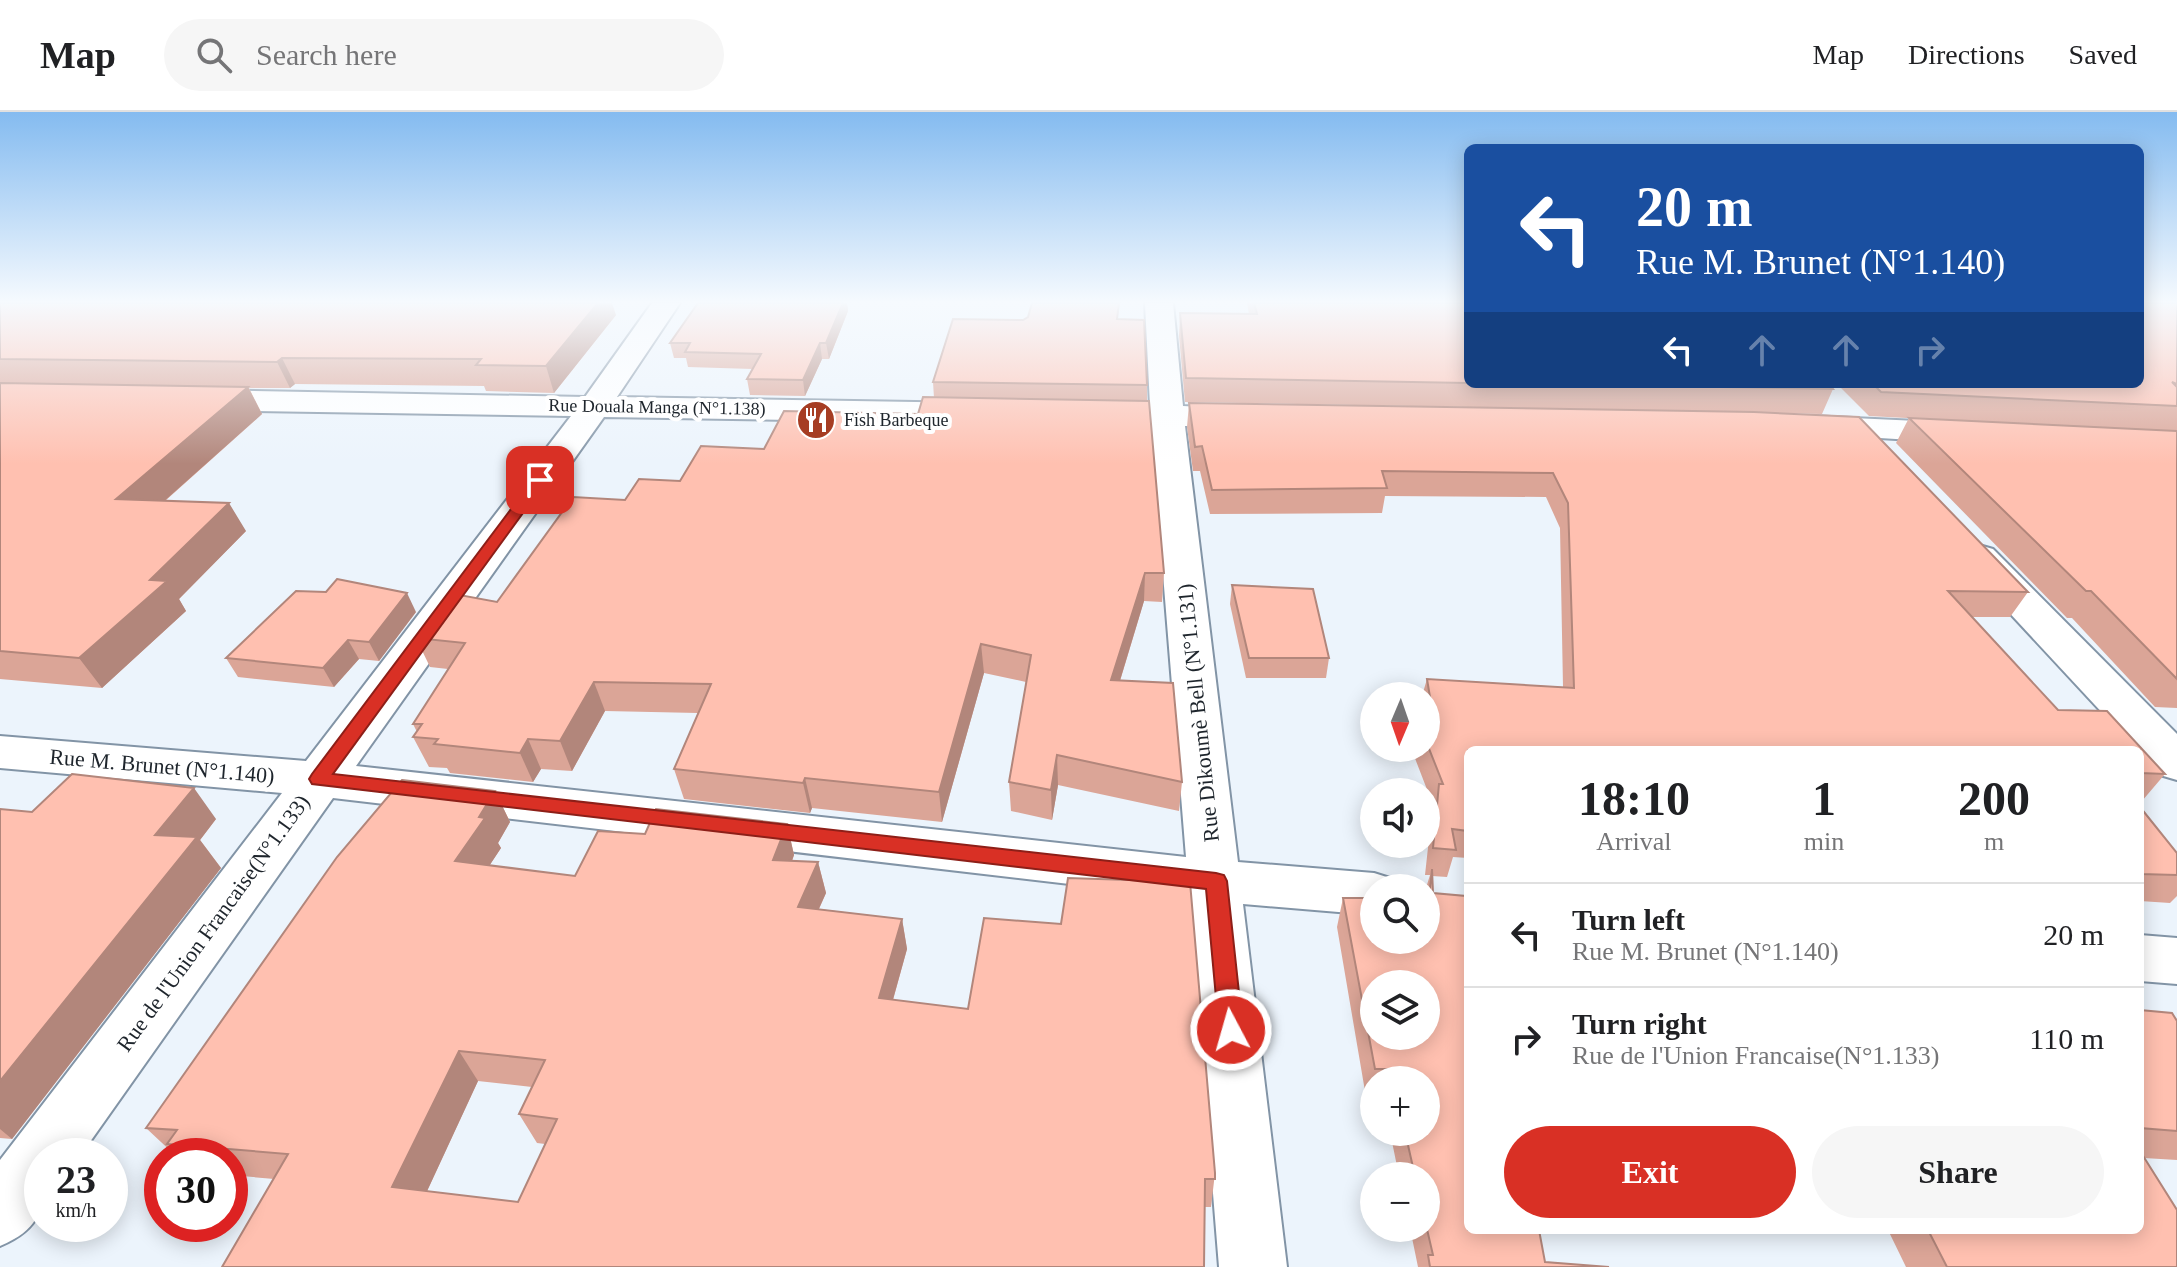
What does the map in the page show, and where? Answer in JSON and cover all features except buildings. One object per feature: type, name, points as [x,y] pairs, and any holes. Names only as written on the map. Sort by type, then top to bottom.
[{"type":"street","name":"Rue de l'Union Francaise(N°1.133)","points":[[55,1138],[629,357]]},
{"type":"street","name":"Rue Dikoumè Bell (N°1.131)","points":[[1163,357],[1253,1267]]},
{"type":"street","points":[[1827,395],[1890,462]]},
{"type":"street","name":"Rue Douala Manga (N°1.138)","points":[[157,399],[1008,413]]},
{"type":"street","points":[[1056,414],[1276,418]]},
{"type":"street","points":[[1773,424],[1986,434]]},
{"type":"street","points":[[1954,530],[2177,763]]},
{"type":"street","name":"Rue M. Brunet (N°1.140)","points":[[0,752],[319,779],[1216,881],[1360,893]]},
{"type":"street","points":[[2144,958],[2177,961]]},
{"type":"street","name":"Rue de l'Union Francaise(N°1.133)","points":[[0,1213],[24,1180]]},
{"type":"place","name":"Fish Barbeque","points":[[816,420]]},
{"type":"route","points":[[540,480],[319,779],[1216,881],[1231,1030]]}]
